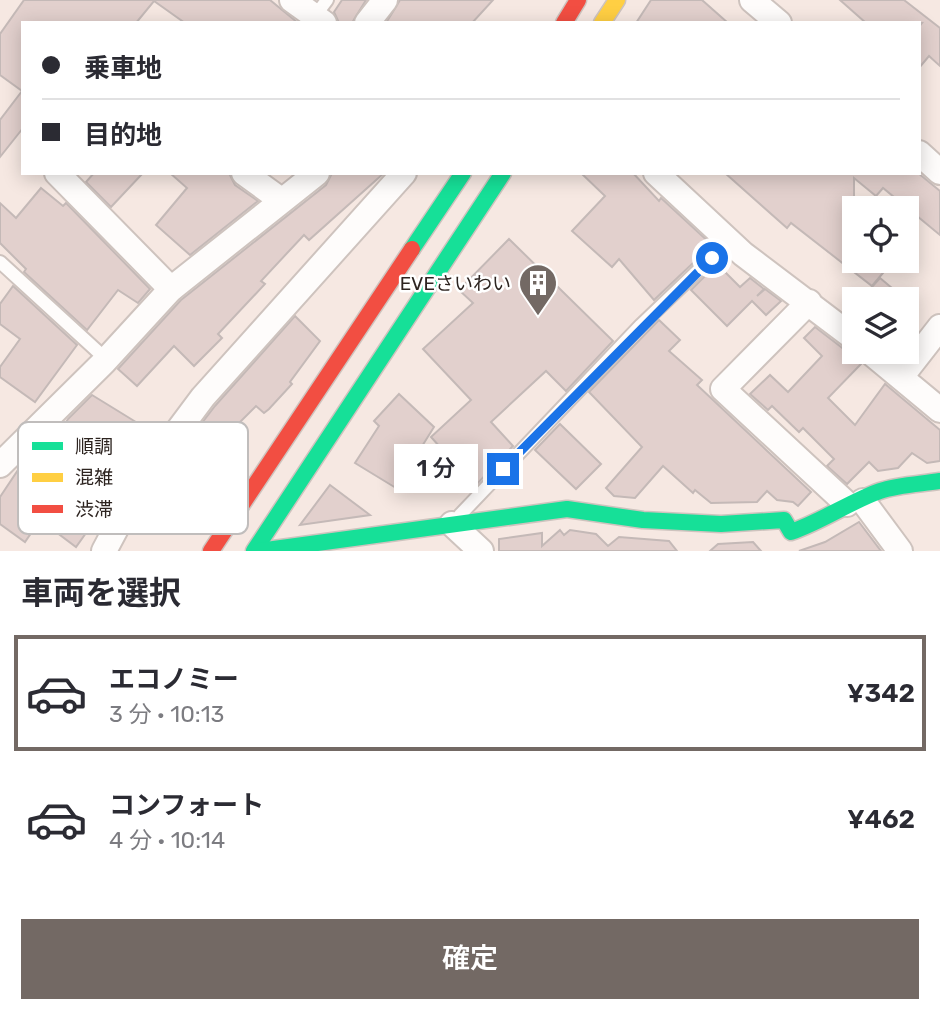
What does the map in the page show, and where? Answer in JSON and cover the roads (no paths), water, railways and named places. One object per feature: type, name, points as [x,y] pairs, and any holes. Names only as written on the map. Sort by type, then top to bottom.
[{"type":"street","points":[[292,0],[322,13]]},
{"type":"street","points":[[369,21],[385,0]]},
{"type":"street","points":[[565,21],[578,0]]},
{"type":"street","points":[[603,21],[617,0]]},
{"type":"street","points":[[752,0],[777,21]]},
{"type":"street","points":[[921,155],[940,172]]},
{"type":"street","points":[[59,175],[171,289]]},
{"type":"street","points":[[247,175],[281,200]]},
{"type":"street","points":[[44,422],[107,360],[171,289],[314,175]]},
{"type":"street","points":[[185,422],[402,175]]},
{"type":"street","points":[[248,496],[462,175]]},
{"type":"street","points":[[256,551],[501,175]]},
{"type":"street","points":[[658,175],[729,241],[842,328]]},
{"type":"street","points":[[809,302],[723,389],[855,502],[900,551]]},
{"type":"street","points":[[901,377],[940,327]]},
{"type":"street","points":[[885,364],[940,410]]},
{"type":"street","points":[[0,466],[18,448]]},
{"type":"street","points":[[256,551],[567,509],[643,520],[721,524],[784,520],[791,531],[818,523],[880,491],[940,481]]},
{"type":"street","points":[[452,523],[481,551]]},
{"type":"street","points":[[104,551],[113,534]]},
{"type":"street","points":[[211,551],[222,534]]},
{"type":"lane","points":[[452,523],[555,414],[729,241]]},
{"type":"lane","points":[[0,262],[107,360]]},
{"type":"place","name":"EVEさいわい","points":[[538,317]]}]
